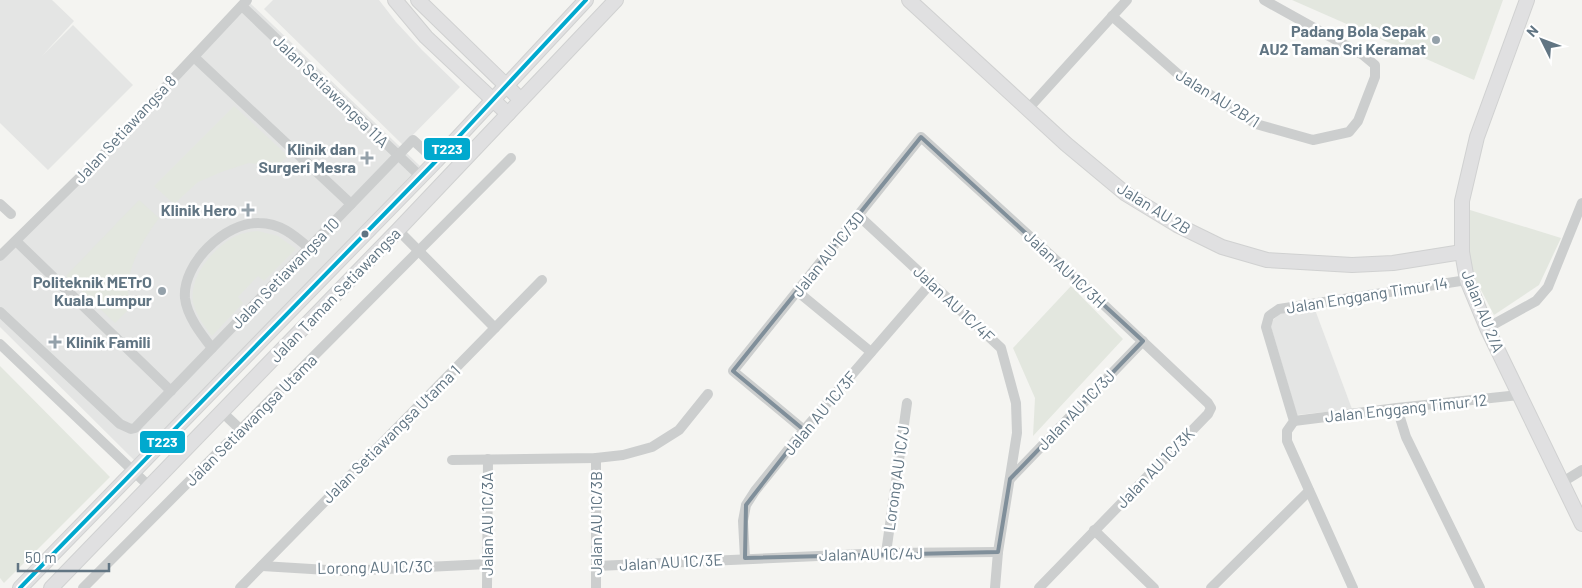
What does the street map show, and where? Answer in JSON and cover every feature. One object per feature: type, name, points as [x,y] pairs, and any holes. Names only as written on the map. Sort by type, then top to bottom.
[{"type":"main road","points":[[395,0],[413,23],[439,50],[508,114]]},
{"type":"main road","name":"Jalan Taman Setiawangsa","points":[[20,588],[421,177],[586,0]]},
{"type":"main road","name":"Jalan Taman Setiawangsa","points":[[51,588],[398,230],[616,0]]},
{"type":"main road","name":"Jalan AU 2B","points":[[909,0],[1066,144],[1126,194],[1177,225],[1222,247],[1267,260],[1352,265],[1393,263],[1462,252]]},
{"type":"main road","name":"Jalan AU 2/A","points":[[1527,0],[1477,137],[1462,201],[1462,252],[1467,280],[1488,328],[1582,524]]},
{"type":"main road","points":[[413,23],[419,1],[521,100]]},
{"type":"street","points":[[1028,109],[1127,0]]},
{"type":"street","name":"Jalan AU 2B/1","points":[[1112,16],[1179,76],[1256,124],[1313,140],[1349,132],[1362,112],[1375,77],[1375,65],[1363,55],[1264,0]]},
{"type":"street","name":"Jalan Setiawangsa 8","points":[[0,256],[125,133],[158,95],[245,3]]},
{"type":"street","name":"Jalan Setiawangsa 11A","points":[[245,3],[421,177]]},
{"type":"street","points":[[194,57],[351,204]]},
{"type":"street","name":"Jalan AU 1C/3D","points":[[804,430],[733,371],[921,137]]},
{"type":"street","name":"Jalan AU 1C/3H","points":[[921,137],[1208,403]]},
{"type":"street","name":"Jalan Setiawangsa 10","points":[[0,312],[120,424],[130,429],[135,428],[413,140],[436,161]]},
{"type":"street","name":"Jalan Setiawangsa Utama","points":[[83,588],[511,158]]},
{"type":"street","points":[[1488,328],[1536,301],[1548,287],[1582,203]]},
{"type":"street","points":[[0,204],[11,214]]},
{"type":"street","name":"Jalan AU 1C/4F","points":[[859,216],[1001,348],[1016,403],[1017,433],[998,552],[995,588]]},
{"type":"street","points":[[212,348],[190,316],[185,297],[188,276],[193,266],[208,248],[234,228],[258,222],[280,227],[297,237],[309,248]]},
{"type":"street","points":[[398,230],[495,328]]},
{"type":"street","points":[[16,242],[170,391]]},
{"type":"street","name":"Jalan Setiawangsa Utama 1","points":[[240,588],[542,280]]},
{"type":"street","name":"Jalan Enggang Timur 14","points":[[1294,421],[1266,327],[1269,316],[1279,309],[1467,280]]},
{"type":"street","name":"Jalan AU 1C/3F","points":[[745,558],[743,521],[746,505],[755,491],[804,430],[931,283]]},
{"type":"street","points":[[798,292],[871,352]]},
{"type":"street","name":"Jalan AU 1C/3J","points":[[1010,479],[1142,341]]},
{"type":"street","points":[[0,344],[150,487]]},
{"type":"street","points":[[452,460],[596,458],[624,455],[652,447],[679,430],[708,394]]},
{"type":"street","name":"Jalan Enggang Timur 12","points":[[1294,421],[1519,395]]},
{"type":"street","name":"Lorong AU 1C/J","points":[[886,553],[907,403]]},
{"type":"street","name":"Jalan AU 1C/3K","points":[[1039,588],[1208,414],[1210,408],[1208,403]]},
{"type":"street","points":[[1397,408],[1406,437],[1480,588]]},
{"type":"street","points":[[222,412],[241,430]]},
{"type":"street","points":[[1294,421],[1287,431],[1286,442],[1354,588]]},
{"type":"street","name":"Jalan AU 1C/3B","points":[[596,458],[596,588]]},
{"type":"street","name":"Jalan AU 1C/3A","points":[[487,588],[488,459]]},
{"type":"street","points":[[1561,483],[1582,470]]},
{"type":"street","points":[[1211,588],[1309,491]]},
{"type":"street","points":[[1094,530],[1154,588]]},
{"type":"street","name":"Jalan AU 1C/4J","points":[[745,558],[886,553],[998,552]]},
{"type":"street","name":"Jalan AU 1C/3E","points":[[597,566],[745,558]]},
{"type":"street","name":"Lorong AU 1C/3C","points":[[262,566],[344,571],[488,564]]},
{"type":"highlighted area","points":[[921,137],[1143,341],[1010,479],[998,552],[745,558],[746,505],[804,430],[733,371]]},
{"type":"shaded area","points":[[0,0],[52,0],[74,21],[42,56],[73,25],[133,85],[48,170],[0,123]]},
{"type":"shaded area","points":[[273,0],[379,0],[422,50],[460,87],[403,145],[264,9]]},
{"type":"shaded area","name":"Padang Bola Sepak AU2 Taman Sri Keramat","points":[[1292,0],[1503,0],[1474,80]]},
{"type":"shaded area","points":[[250,3],[420,166],[135,461],[0,327],[0,259]]},
{"type":"shaded area","points":[[234,106],[288,156],[278,166],[249,163],[224,171],[198,182],[174,204],[154,186]]},
{"type":"shaded area","points":[[139,200],[159,218],[143,241],[132,267],[128,285],[129,309],[115,323],[66,276]]},
{"type":"shaded area","points":[[1470,210],[1561,238],[1539,285],[1494,315],[1469,267]]},
{"type":"shaded area","points":[[258,231],[278,236],[296,249],[264,281],[258,276],[238,297],[243,303],[212,336],[194,307],[193,293],[198,274],[203,265],[224,243],[238,235]]},
{"type":"shaded area","points":[[1071,286],[1123,339],[1033,436],[1035,398],[1013,348]]},
{"type":"shaded area","points":[[1314,307],[1352,409],[1297,415],[1271,327],[1273,320],[1279,314]]},
{"type":"shaded area","points":[[0,366],[110,477],[4,583],[0,578]]},
{"type":"transit line","name":"T223","points":[[20,588],[436,161],[586,0]]},
{"type":"place","name":"Padang Bola Sepak AU2 Taman Sri Keramat","points":[[1436,40]]},
{"type":"place","name":"Klinik dan Surgeri Mesra","points":[[367,158]]},
{"type":"place","name":"Klinik Hero","points":[[248,210]]},
{"type":"place","name":"Politeknik METrO Kuala Lumpur","points":[[162,291]]},
{"type":"place","name":"Klinik Famili","points":[[55,342]]}]
